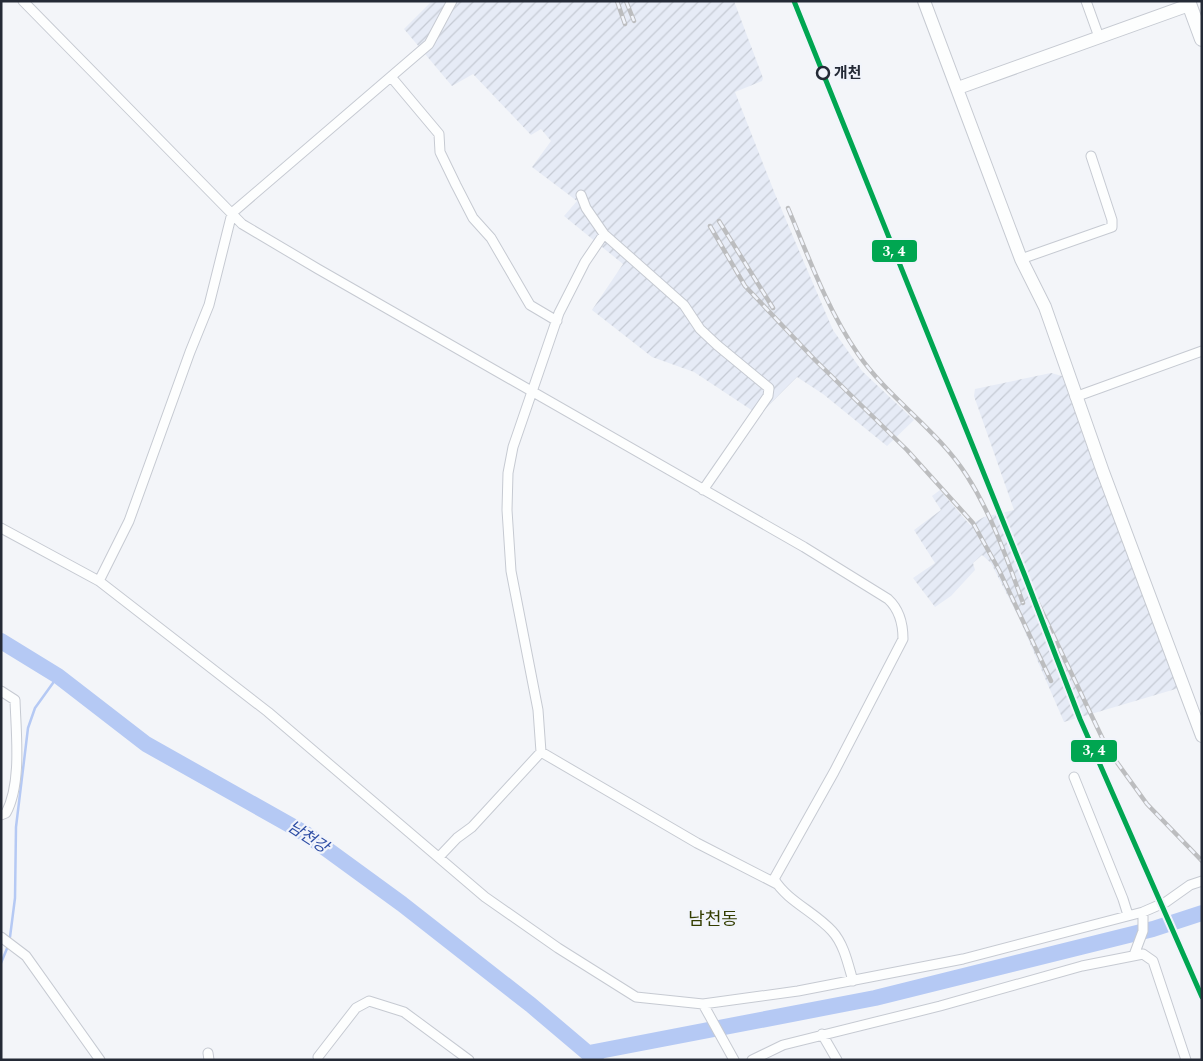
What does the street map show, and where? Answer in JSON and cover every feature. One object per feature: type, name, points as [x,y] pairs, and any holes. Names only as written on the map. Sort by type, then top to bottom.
[{"type":"main road","points":[[924,1],[1021,259],[1045,307],[1075,397],[1202,736]]},
{"type":"main road","points":[[958,88],[1188,3],[1202,39]]},
{"type":"street","points":[[24,1],[242,224],[703,490],[888,599],[897,607],[903,628],[903,639],[834,772],[774,879],[832,931],[842,948],[853,980]]},
{"type":"street","points":[[99,581],[130,521],[190,352],[210,305],[232,213],[392,78],[429,44],[452,1]]},
{"type":"street","points":[[1086,1],[1099,37]]},
{"type":"street","points":[[392,78],[439,134],[440,152],[473,218],[491,238],[530,305],[557,321]]},
{"type":"street","points":[[1021,259],[1112,227],[1112,220],[1091,156]]},
{"type":"street","points":[[581,194],[586,208],[604,234],[684,305],[700,329],[717,345],[769,388],[768,396],[703,490]]},
{"type":"street","points":[[439,856],[457,838],[472,827],[540,752],[538,710],[511,571],[507,510],[508,473],[513,447],[531,391],[557,321],[570,290],[604,234]]},
{"type":"street","points":[[1075,397],[1202,351]]},
{"type":"street","points":[[1,528],[99,581],[268,712],[485,897],[558,948],[636,997],[703,1004],[798,991],[963,959],[1143,912],[1166,902],[1190,885],[1202,881]]},
{"type":"street","points":[[1,691],[15,700],[16,736],[11,798],[6,813],[1,815]]},
{"type":"street","points":[[540,752],[688,839],[778,884]]},
{"type":"street","points":[[1074,777],[1124,899],[1128,915]]},
{"type":"street","points":[[1134,955],[1143,931],[1143,912]]},
{"type":"street","points":[[1,937],[26,956],[100,1060]]},
{"type":"street","points":[[752,1060],[783,1045],[822,1034],[1143,954],[1153,962],[1186,1060]]},
{"type":"street","points":[[318,1057],[356,1008],[369,1001],[404,1012],[468,1060]]},
{"type":"street","points":[[703,1004],[734,1060]]},
{"type":"street","points":[[822,1034],[837,1060]]},
{"type":"shaded area","points":[[432,1],[734,1],[763,78],[762,81],[735,92],[775,194],[833,330],[862,371],[914,420],[887,446],[823,394],[797,377],[759,415],[694,372],[652,357],[592,310],[623,264],[564,216],[577,201],[532,167],[551,141],[541,129],[531,135],[473,74],[452,86],[404,29]]},
{"type":"shaded area","points":[[1051,373],[1062,376],[1100,483],[1179,688],[1064,722],[1019,618],[991,563],[982,555],[973,563],[975,570],[951,596],[935,607],[913,578],[935,563],[914,530],[941,510],[932,496],[940,490],[970,525],[984,517],[1014,510],[974,396],[975,389]]},
{"type":"waterway","name":"남천강","points":[[1,641],[58,676],[146,744],[306,834],[402,904],[531,1005],[596,1060]]},
{"type":"waterway","points":[[10,937],[15,898],[16,827],[28,728],[35,708],[58,676]]},
{"type":"waterway","points":[[589,1053],[875,998],[1153,929],[1202,913]]},
{"type":"waterway","points":[[1,963],[8,946]]},
{"type":"railway","points":[[617,1],[625,24]]},
{"type":"railway","points":[[626,1],[634,21]]},
{"type":"railway","points":[[788,208],[828,301],[858,354],[884,386],[928,429],[955,459],[976,491],[998,538],[1023,603]]},
{"type":"railway","points":[[719,221],[773,308]]},
{"type":"railway","points":[[710,226],[745,286],[815,360],[907,450],[973,523],[999,570],[1051,681]]},
{"type":"railway","points":[[1025,576],[1108,750],[1147,804],[1202,861]]},
{"type":"transit line","points":[[794,1],[1025,576],[1080,719],[1202,997]]},
{"type":"place","name":"개천","points":[[823,73]]},
{"type":"district","name":"남천동","points":[[713,919]]}]
